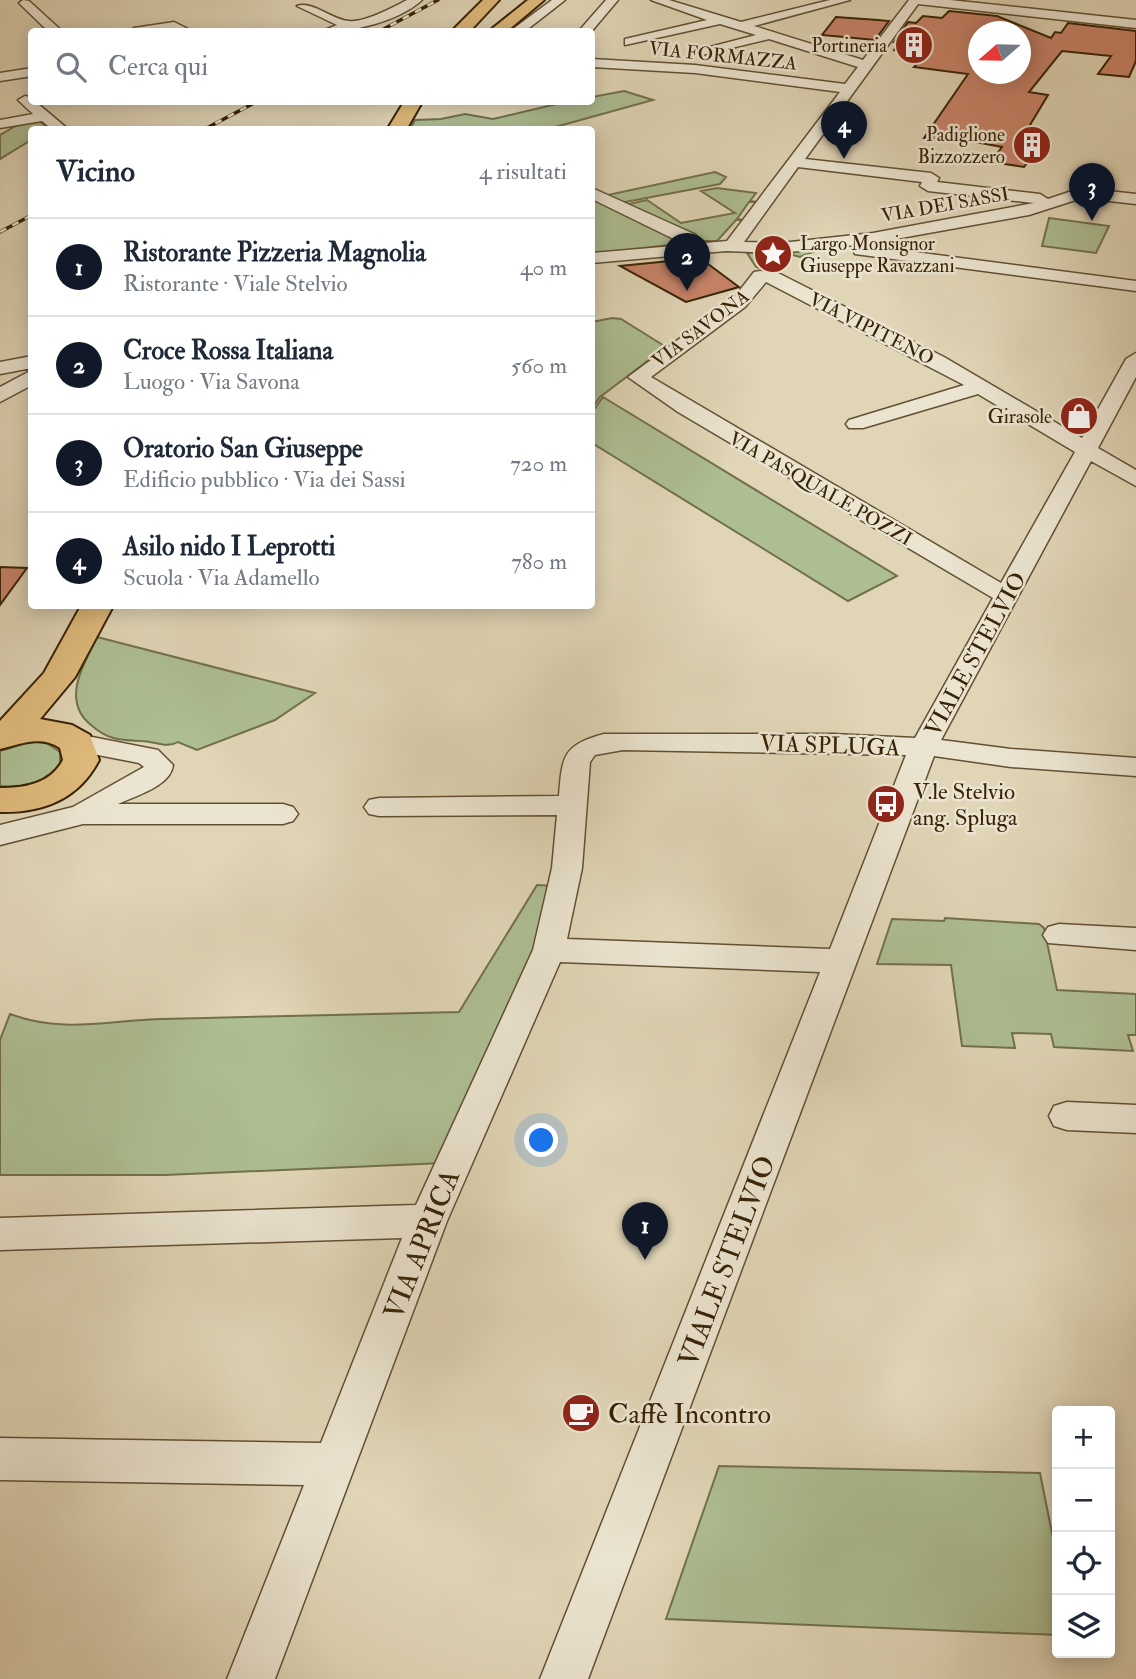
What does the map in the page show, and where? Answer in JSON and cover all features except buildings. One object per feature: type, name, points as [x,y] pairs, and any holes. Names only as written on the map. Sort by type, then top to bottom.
[{"type":"main road","points":[[501,28],[537,0]]},
{"type":"main road","points":[[465,28],[506,2]]},
{"type":"main road","points":[[474,28],[506,2]]},
{"type":"main road","points":[[489,28],[506,2]]},
{"type":"main road","points":[[4,736],[58,677],[95,609]]},
{"type":"main road","points":[[58,677],[57,708],[73,751]]},
{"type":"main road","points":[[4,736],[41,730],[73,751]]},
{"type":"main road","points":[[3,810],[43,795],[73,751]]},
{"type":"street","points":[[338,28],[401,8],[416,0]]},
{"type":"street","points":[[520,28],[559,0]]},
{"type":"street","points":[[588,28],[612,0]]},
{"type":"street","points":[[657,0],[745,25],[771,36],[850,60],[873,59]]},
{"type":"street","points":[[745,25],[844,0]]},
{"type":"street","points":[[815,250],[760,276],[735,242],[917,0],[1039,6],[1136,17]]},
{"type":"street","points":[[26,3],[53,28]]},
{"type":"street","points":[[303,6],[347,25]]},
{"type":"street","points":[[1039,6],[1136,24]]},
{"type":"street","points":[[349,9],[372,18]]},
{"type":"street","points":[[629,42],[723,20]]},
{"type":"street","points":[[162,28],[180,28]]},
{"type":"street","points":[[702,53],[771,36]]},
{"type":"street","points":[[661,53],[693,65],[695,69]]},
{"type":"street","name":"VIA FORMAZZA","points":[[595,63],[695,69],[850,89]]},
{"type":"street","points":[[0,76],[28,72]]},
{"type":"street","points":[[30,105],[57,126]]},
{"type":"street","points":[[0,124],[44,116]]},
{"type":"street","points":[[794,162],[931,178],[928,186],[1057,201]]},
{"type":"street","name":"VIA DEI SASSI","points":[[868,246],[1029,210],[1083,193],[1136,199]]},
{"type":"street","points":[[595,194],[688,238],[701,248]]},
{"type":"street","points":[[595,258],[736,246],[815,250],[868,246],[1136,286]]},
{"type":"street","name":"VIA SAVONA","points":[[638,377],[739,303],[753,289],[760,276]]},
{"type":"street","name":"VIA VIPITENO","points":[[760,276],[772,277],[879,331],[1136,479]]},
{"type":"street","name":"VIALE STELVIO","points":[[564,1679],[923,748],[1136,359]]},
{"type":"street","points":[[0,368],[28,363]]},
{"type":"street","name":"VIA PASQUALE POZZI","points":[[638,377],[685,408],[1006,596]]},
{"type":"street","points":[[0,396],[28,378]]},
{"type":"street","name":"VIA VIPITENO","points":[[856,424],[980,387]]},
{"type":"street","name":"VIA SPLUGA","points":[[572,805],[572,782],[579,755],[585,749],[604,743],[833,743],[923,748],[1136,767]]},
{"type":"street","points":[[73,751],[137,755],[156,760],[159,771],[151,778],[99,801],[83,814]]},
{"type":"street","points":[[379,807],[572,805]]},
{"type":"street","name":"VIA APRICA","points":[[251,1679],[290,1584],[332,1464],[428,1222],[497,1073],[549,950],[567,868],[572,805]]},
{"type":"street","points":[[3,810],[83,814],[283,814]]},
{"type":"street","points":[[1059,935],[1136,939]]},
{"type":"street","points":[[549,950],[841,961]]},
{"type":"street","points":[[1067,1116],[1136,1119]]},
{"type":"street","points":[[0,1234],[428,1222]]},
{"type":"street","points":[[0,1459],[332,1464]]},
{"type":"green space","points":[[624,91],[653,100],[559,126],[412,126],[415,120],[441,119],[465,114],[493,119],[552,105],[595,105],[595,96]]},
{"type":"green space","points":[[39,121],[46,126],[28,126],[28,142],[0,159],[0,135],[16,126]]},
{"type":"green space","points":[[715,172],[726,177],[720,184],[620,203],[603,196]]},
{"type":"green space","points":[[717,188],[756,193],[750,201],[757,202],[749,202],[737,219],[744,220],[736,220],[717,241],[699,241],[624,205],[647,200],[681,223],[735,213],[701,191]]},
{"type":"green space","points":[[595,198],[686,243],[595,254]]},
{"type":"green space","points":[[1049,218],[1109,226],[1096,253],[1042,246]]},
{"type":"green space","points":[[814,247],[820,249],[800,257],[793,255],[761,267],[765,270],[756,267],[747,253]]},
{"type":"green space","points":[[621,319],[666,347],[600,397],[595,404],[595,321]]},
{"type":"green space","points":[[603,397],[897,576],[848,601],[595,445],[595,408]]},
{"type":"green space","points":[[97,637],[315,693],[275,720],[197,750],[178,742],[165,745],[114,738],[91,725],[77,705],[76,694],[81,671]]},
{"type":"green space","points":[[33,741],[45,742],[60,752],[60,766],[33,784],[0,786],[0,751]]},
{"type":"green space","points":[[537,885],[556,886],[539,955],[444,1163],[165,1175],[0,1175],[0,1040],[10,1014],[30,1020],[68,1025],[162,1019],[459,1012]]},
{"type":"green space","points":[[945,918],[1039,924],[1044,928],[1057,990],[1136,994],[1136,1035],[1128,1035],[1133,1051],[1054,1047],[1051,1034],[1012,1033],[1015,1048],[962,1046],[951,965],[877,964],[892,919],[944,921]]},
{"type":"green space","points":[[719,1466],[1040,1473],[1052,1533],[1052,1635],[666,1619]]},
{"type":"railway","points":[[386,28],[438,0]]},
{"type":"railway","points":[[211,126],[250,105]]},
{"type":"railway","points":[[0,232],[28,217]]},
{"type":"place","name":"Portineria","points":[[914,45]]},
{"type":"place","name":"Padiglione Bizzozzero","points":[[1032,145]]},
{"type":"place","name":"Asilo nido I Leprotti","points":[[844,159]]},
{"type":"place","name":"Oratorio San Giuseppe","points":[[1092,221]]},
{"type":"place","name":"Largo Monsignor Giuseppe Ravazzani","points":[[773,254]]},
{"type":"place","name":"Croce Rossa Italiana","points":[[687,291]]},
{"type":"place","name":"Girasole","points":[[1079,416]]},
{"type":"place","name":"V.le Stelvio ang. Spluga","points":[[886,804]]},
{"type":"place","name":"Ristorante Pizzeria Magnolia","points":[[645,1260]]},
{"type":"place","name":"Caffè Incontro","points":[[581,1413]]}]
